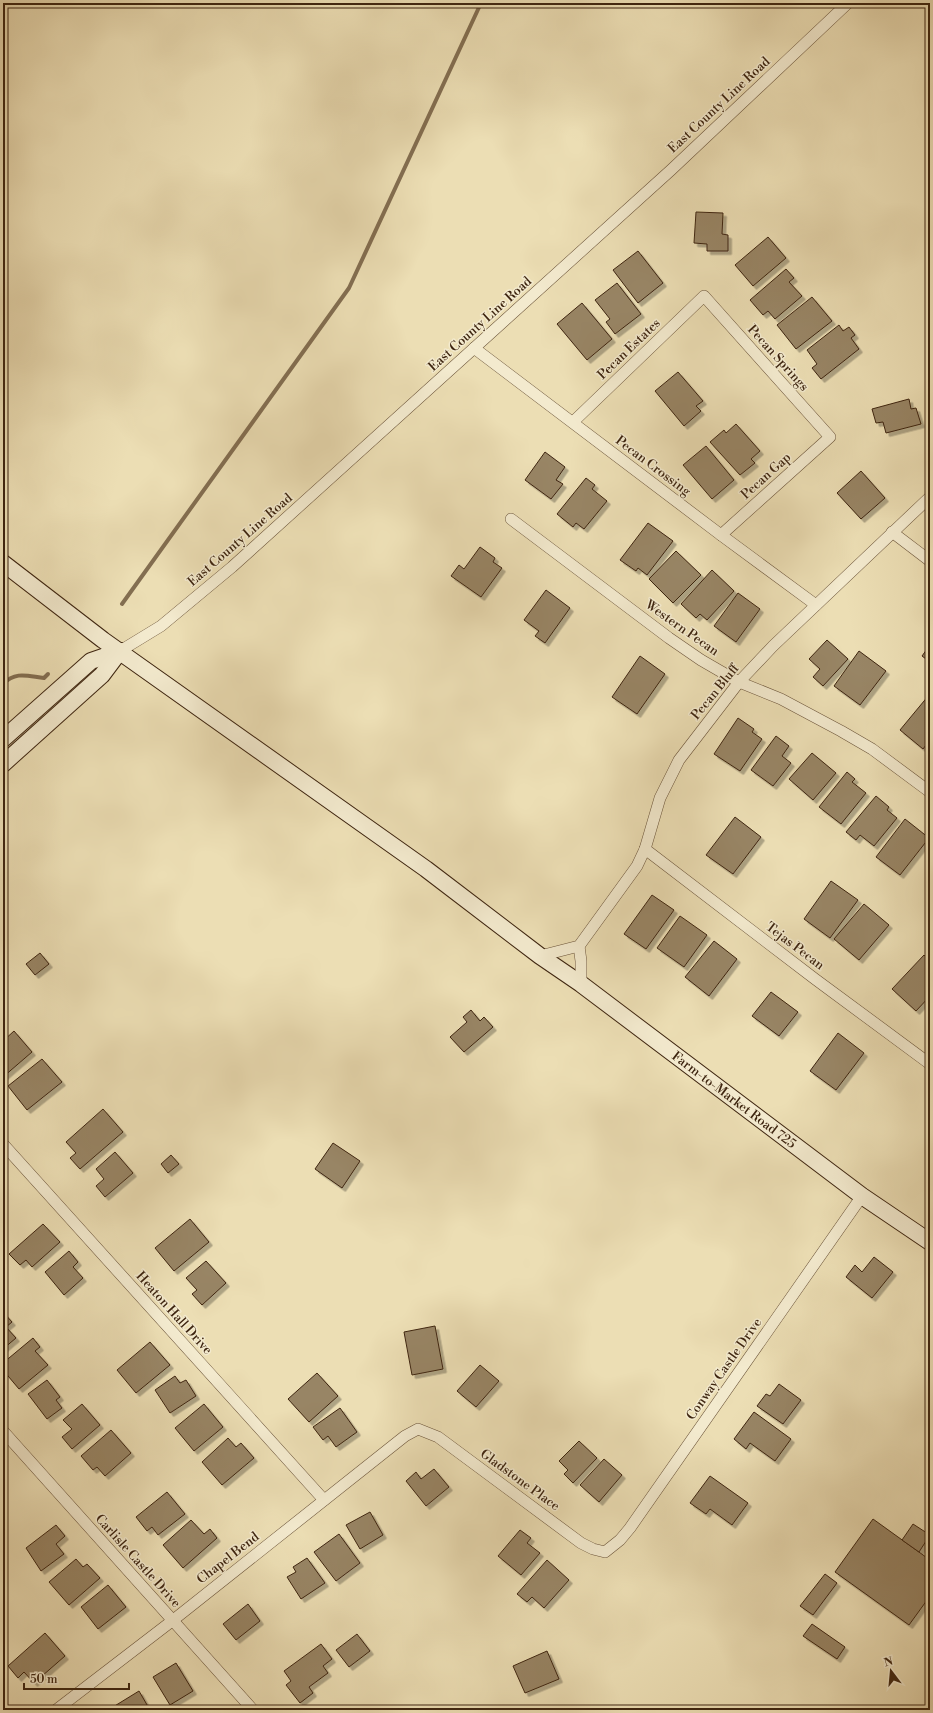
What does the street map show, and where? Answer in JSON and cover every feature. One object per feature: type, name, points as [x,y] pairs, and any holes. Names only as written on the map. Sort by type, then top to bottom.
[{"type":"main road","name":"Farm-to-Market Road 725","points":[[3,563],[70,615],[426,869],[540,956],[580,984],[862,1196],[930,1242]]},
{"type":"main road","points":[[3,739],[91,662],[120,651]]},
{"type":"main road","points":[[3,764],[102,675],[120,651]]},
{"type":"street","name":"East County Line Road","points":[[120,651],[162,626],[232,567],[671,170],[848,3]]},
{"type":"street","name":"Pecan Estates","points":[[573,422],[704,296]]},
{"type":"street","name":"Pecan Springs","points":[[704,296],[830,437]]},
{"type":"street","name":"Pecan Crossing","points":[[474,348],[816,605]]},
{"type":"street","name":"Pecan Gap","points":[[721,535],[830,437]]},
{"type":"street","name":"Pecan Bluff","points":[[579,946],[637,866],[660,798],[679,760],[739,682],[816,605],[930,497]]},
{"type":"street","name":"Western Pecan","points":[[511,519],[669,638],[701,660],[739,682],[781,699],[841,731],[872,750],[930,792]]},
{"type":"street","points":[[892,532],[930,561]]},
{"type":"street","name":"Tejas Pecan","points":[[644,848],[815,979],[930,1064]]},
{"type":"street","points":[[540,956],[579,946],[581,961],[580,984]]},
{"type":"street","name":"Heaton Hall Drive","points":[[3,1144],[324,1500]]},
{"type":"street","name":"Conway Castle Drive","points":[[605,1552],[620,1540],[630,1528],[862,1196]]},
{"type":"street","name":"Chapel Bend","points":[[56,1710],[405,1436],[418,1429]]},
{"type":"street","name":"Gladstone Place","points":[[418,1429],[438,1437],[581,1543],[593,1549],[605,1552]]},
{"type":"street","name":"Carlisle Castle Drive","points":[[3,1431],[253,1710]]},
{"type":"building","points":[[696,212],[723,213],[722,234],[728,235],[728,251],[707,251],[707,244],[694,243]]},
{"type":"building","points":[[768,237],[786,258],[753,286],[735,265]]},
{"type":"building","points":[[638,251],[663,283],[638,303],[613,270]]},
{"type":"building","points":[[786,269],[794,278],[789,282],[802,296],[775,319],[768,311],[763,315],[750,300]]},
{"type":"building","points":[[617,283],[641,314],[615,334],[606,322],[610,319],[595,300]]},
{"type":"building","points":[[812,297],[832,321],[796,349],[777,325]]},
{"type":"building","points":[[582,303],[612,339],[587,360],[557,324]]},
{"type":"building","points":[[839,325],[843,331],[849,327],[855,335],[851,338],[859,349],[821,379],[812,368],[817,364],[807,350]]},
{"type":"building","points":[[678,372],[703,401],[696,406],[701,411],[684,426],[655,391]]},
{"type":"building","points":[[909,399],[911,409],[916,408],[921,424],[886,433],[883,422],[876,423],[872,409]]},
{"type":"building","points":[[736,424],[760,451],[751,459],[755,463],[740,475],[710,442],[724,430],[726,433]]},
{"type":"building","points":[[706,446],[734,480],[712,499],[683,465]]},
{"type":"building","points":[[545,452],[565,467],[556,480],[563,484],[551,499],[525,480]]},
{"type":"building","points":[[861,471],[885,498],[861,519],[837,493]]},
{"type":"building","points":[[586,478],[595,485],[592,489],[607,501],[584,529],[576,523],[573,527],[557,514]]},
{"type":"building","points":[[648,523],[673,541],[647,575],[638,568],[636,571],[620,560]]},
{"type":"building","points":[[480,547],[495,558],[493,562],[502,568],[481,597],[451,576],[459,565],[464,569]]},
{"type":"building","points":[[676,551],[701,575],[673,603],[649,579]]},
{"type":"building","points":[[712,570],[734,591],[707,620],[700,614],[696,618],[681,604]]},
{"type":"building","points":[[546,590],[570,608],[545,643],[535,636],[539,631],[524,620]]},
{"type":"building","points":[[738,593],[760,609],[736,642],[714,626]]},
{"type":"building","points":[[827,640],[848,659],[823,686],[813,677],[820,669],[809,659]]},
{"type":"building","points":[[930,645],[930,662],[922,656]]},
{"type":"building","points":[[859,651],[886,671],[860,705],[834,686]]},
{"type":"building","points":[[640,656],[665,674],[637,714],[612,697]]},
{"type":"building","points":[[929,695],[930,740],[923,749],[900,730]]},
{"type":"building","points":[[738,718],[754,729],[752,732],[762,739],[740,771],[714,754]]},
{"type":"building","points":[[776,736],[789,746],[782,756],[791,763],[773,786],[751,770]]},
{"type":"building","points":[[812,753],[836,773],[813,800],[789,779]]},
{"type":"building","points":[[847,772],[855,779],[852,782],[866,793],[841,824],[819,807]]},
{"type":"building","points":[[876,796],[889,807],[887,810],[897,818],[874,846],[860,835],[856,840],[846,832]]},
{"type":"building","points":[[735,817],[761,837],[733,874],[706,855]]},
{"type":"building","points":[[905,819],[929,838],[900,875],[876,857]]},
{"type":"building","points":[[831,881],[858,900],[830,938],[804,919]]},
{"type":"building","points":[[652,895],[674,910],[646,949],[624,934]]},
{"type":"building","points":[[864,904],[889,925],[859,960],[834,939]]},
{"type":"building","points":[[680,916],[707,935],[684,967],[657,948]]},
{"type":"building","points":[[714,941],[737,959],[709,996],[685,977]]},
{"type":"building","points":[[40,953],[49,964],[35,975],[26,964]]},
{"type":"building","points":[[924,955],[930,961],[930,996],[916,1011],[892,989]]},
{"type":"building","points":[[771,992],[798,1012],[779,1036],[752,1016]]},
{"type":"building","points":[[471,1010],[480,1021],[484,1017],[493,1027],[464,1052],[450,1037],[467,1022],[463,1017]]},
{"type":"building","points":[[14,1031],[32,1052],[3,1077],[3,1041]]},
{"type":"building","points":[[838,1033],[864,1053],[836,1090],[810,1071]]},
{"type":"building","points":[[42,1059],[62,1082],[27,1110],[8,1086]]},
{"type":"building","points":[[103,1109],[123,1132],[80,1169],[70,1158],[76,1153],[66,1142]]},
{"type":"building","points":[[333,1143],[360,1161],[342,1188],[315,1169]]},
{"type":"building","points":[[115,1152],[133,1173],[105,1197],[96,1186],[104,1179],[96,1169]]},
{"type":"building","points":[[171,1155],[179,1164],[168,1173],[161,1164]]},
{"type":"building","points":[[190,1219],[209,1242],[174,1271],[155,1248]]},
{"type":"building","points":[[43,1224],[60,1242],[32,1267],[26,1260],[20,1265],[9,1254]]},
{"type":"building","points":[[69,1251],[78,1262],[73,1267],[83,1278],[64,1295],[45,1272]]},
{"type":"building","points":[[874,1257],[893,1272],[872,1298],[846,1277],[855,1265],[862,1272]]},
{"type":"building","points":[[206,1261],[226,1283],[202,1305],[192,1294],[197,1290],[186,1278]]},
{"type":"building","points":[[3,1312],[12,1322],[6,1327],[16,1338],[3,1349]]},
{"type":"building","points":[[435,1326],[443,1369],[412,1375],[404,1332]]},
{"type":"building","points":[[33,1338],[40,1347],[35,1351],[48,1365],[19,1389],[3,1370],[3,1363]]},
{"type":"building","points":[[150,1342],[170,1365],[136,1393],[117,1370]]},
{"type":"building","points":[[480,1365],[499,1381],[476,1407],[457,1391]]},
{"type":"building","points":[[317,1373],[338,1396],[309,1422],[288,1399]]},
{"type":"building","points":[[175,1376],[180,1383],[186,1380],[196,1396],[170,1413],[155,1390]]},
{"type":"building","points":[[47,1380],[60,1397],[56,1400],[62,1408],[47,1419],[28,1394]]},
{"type":"building","points":[[779,1384],[801,1400],[783,1424],[757,1406],[766,1394],[770,1396]]},
{"type":"building","points":[[82,1404],[100,1425],[72,1449],[62,1437],[72,1429],[63,1420]]},
{"type":"building","points":[[204,1404],[223,1427],[194,1451],[175,1428]]},
{"type":"building","points":[[340,1408],[357,1432],[336,1447],[328,1436],[323,1440],[313,1427]]},
{"type":"building","points":[[754,1412],[791,1439],[775,1461],[750,1443],[746,1449],[734,1439]]},
{"type":"building","points":[[111,1430],[131,1453],[105,1476],[97,1467],[93,1470],[81,1456]]},
{"type":"building","points":[[228,1438],[236,1447],[241,1443],[254,1458],[222,1485],[202,1462]]},
{"type":"building","points":[[579,1441],[597,1458],[573,1483],[564,1474],[568,1470],[559,1461]]},
{"type":"building","points":[[604,1459],[622,1475],[599,1502],[580,1485]]},
{"type":"building","points":[[434,1469],[449,1487],[426,1506],[406,1481],[416,1472],[421,1479]]},
{"type":"building","points":[[710,1476],[748,1503],[732,1525],[710,1509],[706,1514],[690,1503]]},
{"type":"building","points":[[167,1492],[185,1514],[158,1535],[152,1527],[147,1531],[136,1517]]},
{"type":"building","points":[[370,1512],[383,1535],[360,1549],[346,1525]]},
{"type":"building","points":[[873,1519],[930,1560],[930,1596],[909,1625],[835,1572]]},
{"type":"building","points":[[191,1520],[204,1534],[210,1529],[217,1538],[183,1568],[163,1545]]},
{"type":"building","points":[[913,1524],[930,1535],[919,1552],[902,1540]]},
{"type":"building","points":[[56,1525],[65,1536],[56,1544],[64,1554],[41,1571],[26,1548]]},
{"type":"building","points":[[520,1530],[531,1538],[527,1543],[540,1553],[521,1575],[498,1556]]},
{"type":"building","points":[[339,1534],[360,1563],[336,1581],[314,1552]]},
{"type":"building","points":[[307,1558],[325,1583],[301,1599],[287,1577],[296,1572],[293,1567]]},
{"type":"building","points":[[76,1559],[83,1567],[87,1564],[100,1578],[69,1605],[49,1582]]},
{"type":"building","points":[[547,1560],[569,1580],[544,1608],[532,1597],[527,1602],[517,1594]]},
{"type":"building","points":[[825,1574],[837,1583],[813,1615],[800,1606]]},
{"type":"building","points":[[108,1585],[126,1607],[98,1629],[81,1607]]},
{"type":"building","points":[[248,1604],[260,1621],[236,1640],[223,1624]]},
{"type":"building","points":[[812,1624],[845,1647],[837,1659],[803,1636]]},
{"type":"building","points":[[45,1633],[65,1656],[34,1683],[24,1672],[18,1678],[8,1666]]},
{"type":"building","points":[[357,1634],[370,1651],[349,1667],[336,1650]]},
{"type":"building","points":[[321,1644],[332,1659],[323,1666],[328,1673],[309,1687],[313,1693],[300,1703],[286,1685],[291,1681],[284,1671]]},
{"type":"building","points":[[547,1651],[559,1679],[525,1693],[513,1666]]},
{"type":"building","points":[[176,1663],[193,1691],[170,1705],[153,1677]]},
{"type":"building","points":[[139,1691],[150,1710],[115,1710],[113,1707]]},
{"type":"waterway","points":[[122,604],[349,288],[481,3]]},
{"type":"waterway","points":[[3,684],[12,677],[22,675],[44,678],[48,674]]}]
